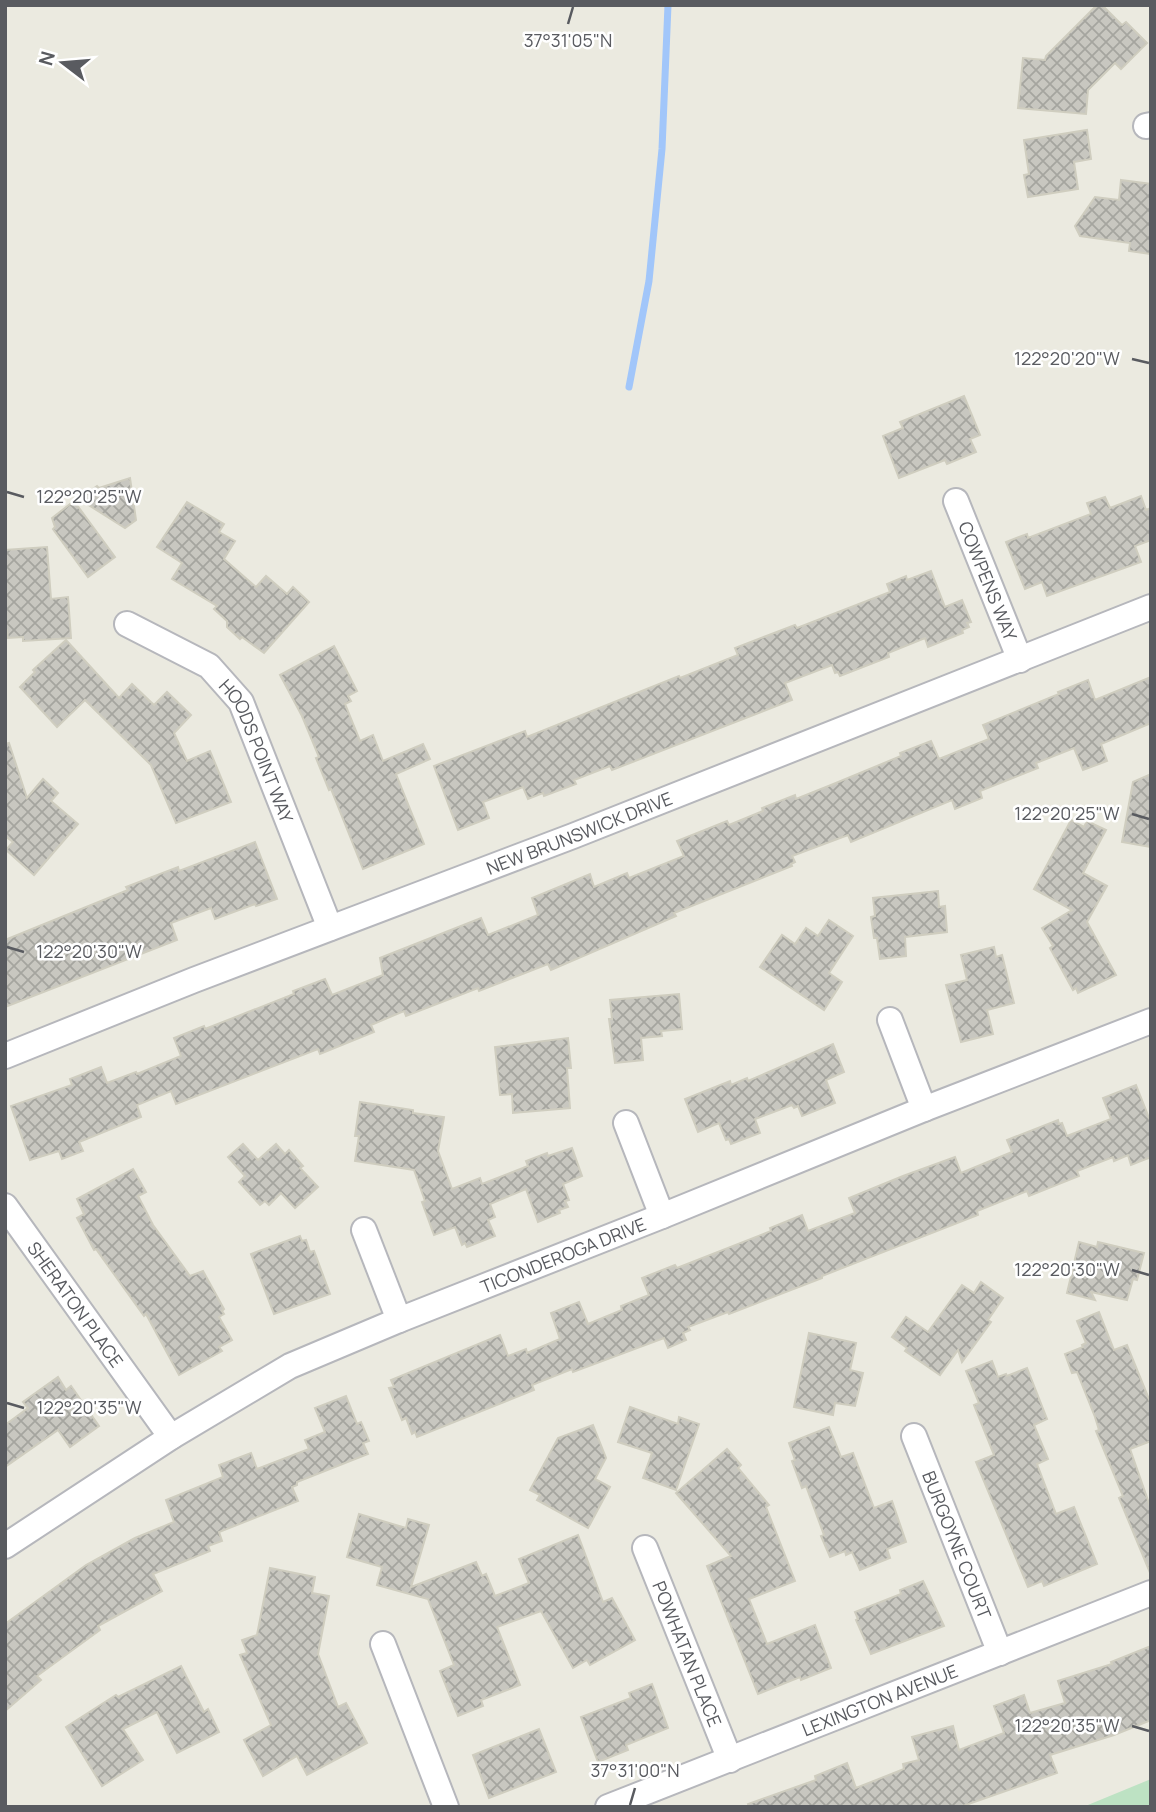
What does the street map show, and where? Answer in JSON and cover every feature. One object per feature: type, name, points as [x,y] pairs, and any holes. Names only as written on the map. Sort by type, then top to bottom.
[{"type":"street","name":"COWPENS WAY","points":[[956,501],[1020,660]]},
{"type":"street","name":"NEW BRUNSWICK DRIVE","points":[[5,1056],[573,836],[1151,607]]},
{"type":"street","name":"HOODS POINT WAY","points":[[127,624],[209,666],[241,702],[330,928]]},
{"type":"street","points":[[890,1020],[924,1110]]},
{"type":"street","name":"TICONDEROGA DRIVE","points":[[5,1546],[171,1437],[290,1366],[399,1320],[1151,1021]]},
{"type":"street","points":[[626,1123],[662,1216]]},
{"type":"street","name":"SHERATON PLACE","points":[[5,1206],[171,1437]]},
{"type":"street","points":[[365,1230],[399,1320]]},
{"type":"street","name":"BURGOYNE COURT","points":[[914,1436],[1000,1653]]},
{"type":"street","name":"POWHATAN PLACE","points":[[645,1548],[730,1760]]},
{"type":"street","name":"LEXINGTON AVENUE","points":[[608,1807],[1151,1593]]},
{"type":"street","points":[[383,1644],[446,1807]]},
{"type":"green space","points":[[1151,1779],[1151,1807],[1083,1807]]},
{"type":"building","points":[[1097,5],[1102,5],[1122,25],[1126,22],[1147,43],[1121,69],[1115,63],[1088,90],[1086,114],[1018,108],[1023,58],[1045,60]]},
{"type":"building","points":[[1087,130],[1091,159],[1074,162],[1078,189],[1028,197],[1024,175],[1029,174],[1024,140]]},
{"type":"building","points":[[1121,180],[1151,184],[1151,254],[1129,251],[1130,243],[1080,236],[1075,226],[1095,197],[1119,200]]},
{"type":"building","points":[[964,396],[980,435],[970,439],[976,452],[947,464],[945,460],[899,478],[883,436],[903,428],[900,422]]},
{"type":"building","points":[[130,478],[136,520],[125,528],[79,499],[97,486],[99,488]]},
{"type":"building","points":[[1141,496],[1146,510],[1151,508],[1151,540],[1135,546],[1141,562],[1047,596],[1042,582],[1025,589],[1006,542],[1027,534],[1028,538],[1091,514],[1087,503],[1105,497],[1110,508]]},
{"type":"building","points":[[74,501],[115,557],[88,577],[53,529],[55,527],[52,518]]},
{"type":"building","points":[[187,502],[224,524],[219,532],[235,541],[224,559],[256,587],[266,576],[287,594],[293,587],[309,602],[264,653],[242,637],[240,639],[227,627],[227,621],[214,609],[217,606],[172,579],[182,563],[157,547]]},
{"type":"building","points":[[47,547],[51,599],[68,597],[71,638],[23,641],[23,637],[8,638],[5,630],[5,550]]},
{"type":"building","points":[[931,571],[945,607],[962,600],[971,622],[967,623],[969,627],[962,630],[963,633],[928,647],[925,638],[888,653],[889,657],[840,676],[838,672],[835,673],[832,665],[785,683],[792,700],[612,770],[610,766],[574,780],[576,784],[544,796],[543,793],[528,799],[523,787],[483,802],[489,818],[458,830],[434,766],[525,731],[527,737],[679,676],[680,678],[738,655],[735,648],[795,625],[797,628],[890,592],[887,584],[906,576],[907,580]]},
{"type":"building","points":[[66,640],[119,698],[132,684],[154,705],[167,692],[191,715],[174,733],[187,761],[210,751],[231,802],[176,823],[151,765],[85,700],[57,727],[20,687],[35,672],[33,670]]},
{"type":"building","points":[[334,646],[357,691],[348,696],[351,701],[345,704],[360,741],[373,735],[383,761],[423,744],[430,759],[396,774],[424,844],[363,869],[316,758],[319,757],[302,716],[280,675]]},
{"type":"building","points":[[1151,677],[1151,723],[1101,744],[1107,761],[1083,770],[1074,748],[1036,763],[1038,768],[980,791],[982,798],[955,809],[952,800],[851,842],[848,835],[792,856],[795,862],[792,866],[674,913],[676,916],[551,970],[548,964],[406,1016],[404,1011],[371,1025],[374,1032],[320,1054],[318,1049],[176,1104],[171,1091],[137,1105],[141,1117],[79,1142],[83,1151],[62,1159],[59,1151],[30,1160],[11,1106],[72,1085],[70,1079],[101,1067],[107,1083],[136,1072],[137,1074],[181,1056],[174,1038],[204,1026],[205,1029],[325,979],[332,995],[383,975],[380,958],[481,918],[488,935],[538,915],[532,898],[590,874],[594,887],[627,873],[629,878],[684,856],[677,841],[727,821],[729,825],[795,795],[796,799],[931,741],[939,759],[989,739],[983,725],[1088,680],[1095,700]]},
{"type":"building","points":[[9,743],[27,798],[43,779],[58,793],[51,801],[78,824],[34,875],[6,850],[13,842],[5,836],[5,744]]},
{"type":"building","points":[[1151,774],[1151,847],[1122,842],[1133,782]]},
{"type":"building","points":[[1071,820],[1084,827],[1087,821],[1106,830],[1083,873],[1107,886],[1087,922],[1116,975],[1078,993],[1076,988],[1073,990],[1042,928],[1072,910],[1034,889]]},
{"type":"building","points":[[255,842],[277,899],[215,919],[211,908],[171,923],[177,940],[5,1007],[5,940],[128,890],[126,887],[178,867],[179,871]]},
{"type":"building","points":[[938,891],[939,907],[945,906],[947,932],[905,937],[906,956],[880,959],[871,917],[875,916],[873,898]]},
{"type":"building","points":[[829,920],[853,936],[829,973],[842,982],[824,1010],[760,967],[782,935],[795,944],[806,928],[818,936]]},
{"type":"building","points":[[994,947],[996,957],[1002,955],[1014,1003],[987,1010],[993,1034],[961,1042],[946,985],[967,980],[961,955]]},
{"type":"building","points":[[679,994],[682,1029],[661,1031],[662,1036],[641,1038],[643,1060],[615,1063],[609,1019],[612,1019],[610,1000]]},
{"type":"building","points":[[568,1038],[571,1068],[567,1068],[570,1108],[513,1113],[512,1094],[500,1095],[495,1047]]},
{"type":"building","points":[[833,1044],[844,1072],[826,1080],[835,1103],[802,1116],[798,1106],[794,1108],[792,1105],[755,1119],[760,1133],[731,1144],[729,1139],[726,1140],[719,1123],[698,1132],[685,1099],[730,1081],[731,1085],[747,1078],[748,1081]]},
{"type":"building","points":[[1136,1085],[1151,1123],[1151,1157],[1131,1165],[1128,1155],[1114,1161],[1113,1157],[1077,1171],[1079,1176],[1029,1196],[1027,1191],[977,1211],[978,1215],[822,1278],[688,1327],[690,1330],[683,1333],[686,1340],[668,1348],[664,1338],[573,1372],[572,1369],[532,1385],[534,1390],[417,1437],[415,1432],[412,1434],[406,1418],[402,1420],[389,1388],[394,1387],[391,1380],[500,1335],[508,1356],[526,1349],[527,1353],[560,1339],[551,1313],[579,1302],[588,1324],[649,1295],[642,1278],[675,1265],[677,1268],[771,1231],[770,1228],[802,1215],[808,1231],[855,1213],[849,1198],[903,1176],[955,1157],[961,1173],[1012,1152],[1007,1140],[1058,1120],[1067,1136],[1111,1119],[1103,1098]]},
{"type":"building","points":[[360,1102],[444,1117],[438,1151],[452,1189],[480,1178],[482,1184],[528,1166],[526,1161],[572,1148],[582,1176],[563,1184],[569,1200],[565,1201],[568,1207],[538,1222],[526,1189],[490,1204],[495,1217],[488,1220],[495,1236],[467,1247],[465,1243],[462,1245],[455,1227],[434,1235],[414,1170],[355,1161],[359,1136],[355,1136]]},
{"type":"building","points":[[243,1144],[258,1160],[276,1144],[285,1154],[289,1150],[303,1166],[300,1168],[318,1187],[295,1208],[281,1193],[269,1205],[265,1201],[260,1205],[239,1182],[245,1176],[228,1157]]},
{"type":"building","points":[[133,1169],[146,1192],[138,1196],[153,1225],[190,1276],[203,1271],[224,1309],[224,1314],[219,1317],[232,1340],[219,1347],[222,1351],[179,1375],[146,1314],[144,1316],[96,1249],[94,1250],[77,1218],[84,1214],[77,1199]]},
{"type":"building","points":[[300,1236],[302,1241],[306,1240],[310,1252],[314,1251],[330,1294],[274,1314],[251,1254]]},
{"type":"building","points":[[1079,1242],[1097,1247],[1098,1242],[1144,1253],[1137,1280],[1133,1279],[1127,1300],[1091,1292],[1095,1300],[1067,1293]]},
{"type":"building","points":[[981,1282],[1003,1298],[988,1320],[991,1322],[962,1362],[958,1350],[940,1375],[905,1351],[907,1348],[892,1337],[906,1317],[928,1332],[962,1285],[974,1293]]},
{"type":"building","points":[[1099,1312],[1114,1350],[1127,1345],[1151,1404],[1151,1441],[1130,1449],[1151,1509],[1151,1575],[1119,1498],[1123,1496],[1096,1431],[1099,1430],[1095,1417],[1077,1372],[1072,1373],[1065,1354],[1083,1347],[1086,1343],[1077,1321]]},
{"type":"building","points":[[809,1333],[856,1343],[850,1370],[863,1373],[855,1406],[835,1403],[833,1415],[794,1407]]},
{"type":"building","points":[[992,1361],[998,1377],[1027,1368],[1047,1419],[1034,1425],[1048,1459],[1037,1464],[1056,1514],[1074,1507],[1097,1564],[1044,1586],[1042,1581],[1028,1587],[976,1462],[994,1455],[974,1405],[979,1403],[966,1371]]},
{"type":"building","points":[[58,1377],[66,1390],[71,1386],[99,1426],[70,1447],[58,1430],[5,1467],[5,1425],[28,1408],[23,1402]]},
{"type":"building","points":[[346,1396],[357,1424],[361,1422],[369,1441],[363,1443],[368,1454],[297,1482],[297,1485],[292,1487],[298,1501],[219,1532],[222,1541],[208,1546],[210,1551],[153,1574],[162,1591],[98,1626],[100,1630],[37,1676],[41,1680],[5,1711],[5,1624],[86,1565],[135,1538],[174,1522],[166,1500],[223,1477],[219,1465],[251,1453],[257,1469],[309,1449],[305,1440],[325,1432],[315,1408]]},
{"type":"building","points":[[630,1407],[678,1424],[679,1417],[699,1424],[676,1490],[643,1478],[652,1453],[618,1442]]},
{"type":"building","points":[[593,1425],[606,1458],[595,1479],[610,1487],[588,1528],[537,1500],[540,1495],[530,1490],[558,1438]]},
{"type":"building","points":[[829,1427],[841,1457],[853,1453],[874,1508],[892,1501],[906,1542],[887,1549],[890,1558],[860,1570],[852,1552],[846,1555],[845,1551],[830,1557],[806,1486],[802,1488],[792,1461],[795,1460],[789,1443]]},
{"type":"building","points":[[727,1449],[741,1465],[738,1468],[769,1505],[766,1507],[795,1581],[749,1599],[767,1644],[815,1625],[831,1668],[758,1694],[707,1566],[731,1556],[676,1493]]},
{"type":"building","points":[[359,1514],[406,1528],[408,1519],[429,1525],[411,1587],[476,1562],[482,1576],[486,1574],[495,1596],[529,1583],[519,1559],[578,1535],[603,1602],[612,1598],[635,1640],[590,1665],[587,1660],[573,1668],[541,1611],[497,1627],[520,1685],[481,1700],[483,1706],[458,1716],[440,1671],[454,1665],[428,1599],[377,1585],[382,1567],[347,1557]]},
{"type":"building","points":[[270,1568],[315,1577],[312,1593],[329,1596],[318,1654],[338,1707],[346,1703],[367,1743],[307,1775],[297,1756],[263,1776],[244,1740],[271,1725],[240,1655],[247,1653],[242,1640],[257,1635]]},
{"type":"building","points":[[923,1581],[944,1626],[871,1654],[855,1612],[901,1594],[900,1590]]},
{"type":"building","points":[[1151,1646],[1151,1720],[1050,1755],[1057,1773],[960,1807],[749,1807],[748,1804],[816,1780],[815,1776],[847,1763],[856,1788],[904,1769],[903,1764],[919,1760],[912,1737],[953,1726],[959,1750],[1004,1733],[994,1706],[1024,1695],[1030,1713],[1065,1703],[1058,1681],[1112,1664],[1111,1662]]},
{"type":"building","points":[[181,1666],[204,1712],[208,1709],[219,1732],[177,1753],[157,1712],[123,1729],[143,1760],[102,1786],[66,1727],[116,1695],[118,1697]]},
{"type":"building","points":[[652,1684],[668,1728],[626,1745],[628,1750],[598,1762],[581,1717],[631,1698],[629,1693]]},
{"type":"building","points":[[539,1729],[556,1772],[489,1798],[473,1755]]},
{"type":"waterway","points":[[629,387],[649,281],[662,149],[668,5]]}]
